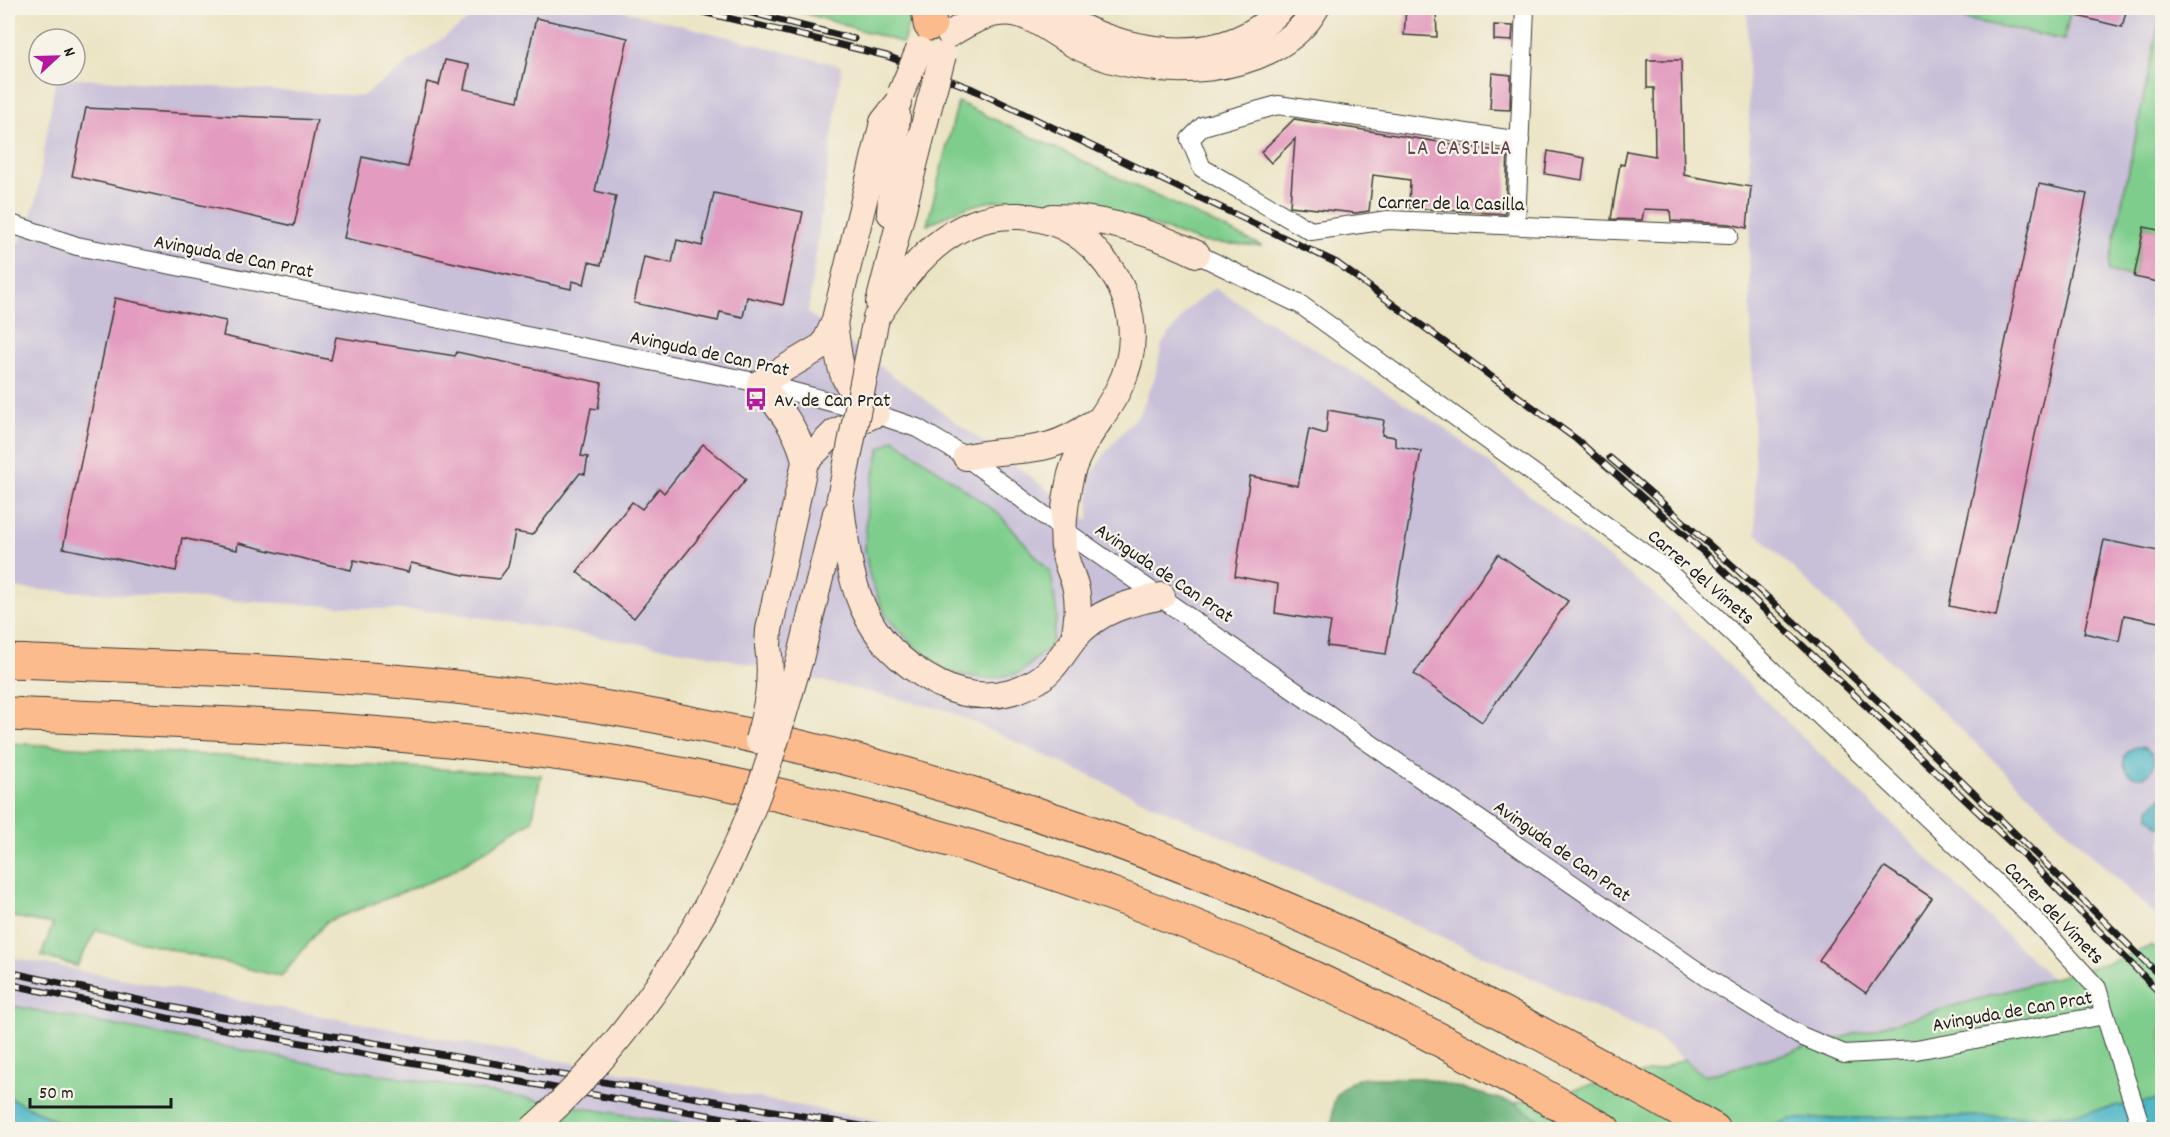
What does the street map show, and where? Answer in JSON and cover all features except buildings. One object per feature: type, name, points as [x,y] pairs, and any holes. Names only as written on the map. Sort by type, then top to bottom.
[{"type":"highway","points":[[8,661],[350,678],[474,689],[656,717],[839,755],[967,791],[1062,822],[1191,870],[1412,967],[1612,1071],[1713,1130]]},
{"type":"highway","points":[[8,714],[303,728],[470,742],[664,772],[793,799],[916,831],[1135,903],[1285,965],[1410,1024],[1539,1092],[1604,1130]]},
{"type":"street","points":[[1047,8],[1066,21],[1125,44],[1168,51],[1227,44],[1269,21],[1282,8]]},
{"type":"street","points":[[938,26],[986,16],[1016,14],[1035,21],[1083,49],[1120,63],[1155,69],[1191,69],[1217,66],[1255,56],[1292,36],[1316,8]]},
{"type":"street","points":[[1516,225],[1525,8]]},
{"type":"street","points":[[743,830],[747,783],[770,698],[771,669],[768,646],[805,462],[801,444],[792,425],[760,383],[825,345],[834,323],[884,122],[900,98],[938,26]]},
{"type":"street","points":[[531,1130],[617,1040],[659,983],[698,923],[743,830],[771,756],[800,659],[840,498],[876,318],[930,102],[938,26]]},
{"type":"street","points":[[894,240],[889,207],[900,98]]},
{"type":"street","name":"Carrer de la Casilla","points":[[1520,141],[1278,105],[1203,126],[1190,139],[1202,168],[1311,231],[1388,220],[1729,236]]},
{"type":"street","points":[[876,318],[903,278],[925,253],[945,237],[986,219],[1011,216],[1072,217],[1137,230],[1197,254]]},
{"type":"street","points":[[1042,217],[1074,233],[1095,250],[1113,271],[1125,291],[1130,313],[1128,361],[1119,388],[1077,454],[1072,468],[1065,531],[1065,553],[1077,600],[1074,639]]},
{"type":"street","name":"Avinguda de Can Prat","points":[[8,223],[77,246],[760,383],[876,414],[917,428],[966,457],[1065,531],[1162,596],[1713,982],[1799,1035],[1844,1054],[1916,1050],[2105,1015],[2142,1130]]},
{"type":"street","name":"Carrer del Vimets","points":[[1197,254],[1301,305],[1663,567],[2033,918],[2097,988],[2105,1015]]},
{"type":"street","points":[[805,462],[835,432],[876,414],[854,395],[842,373],[834,323]]},
{"type":"street","points":[[966,457],[989,452],[1043,449],[1076,435],[1098,420]]},
{"type":"street","points":[[840,498],[848,562],[864,611],[876,634],[893,653],[914,670],[956,692],[994,696],[1033,683],[1057,663],[1074,639],[1101,615],[1128,603],[1162,596]]},
{"type":"shaded area","points":[[485,8],[612,8],[842,66],[808,313],[1089,520],[1089,479],[1107,450],[1140,413],[1155,377],[1162,344],[1189,308],[1214,288],[1442,426],[1664,602],[2052,979],[1704,1076],[1652,1033],[946,710],[714,656],[453,613],[8,588],[8,240],[20,243],[36,201],[54,87],[87,87],[87,79],[362,96]]},
{"type":"shaded area","points":[[1747,8],[2162,8],[2162,922],[1756,533],[1749,253],[1753,189],[1750,177]]},
{"type":"shaded area","points":[[8,957],[924,1129],[712,1129],[304,1062],[8,1005]]},
{"type":"green space","points":[[788,8],[913,8],[903,43]]},
{"type":"green space","points":[[1914,8],[2071,8],[2064,40]]},
{"type":"green space","points":[[2162,8],[2162,231],[2144,227],[2134,277],[2108,271]]},
{"type":"green space","points":[[958,102],[1262,246],[1201,242],[1124,215],[1040,200],[991,201],[960,209],[927,225]]},
{"type":"green space","points":[[894,439],[998,513],[1051,573],[1057,616],[1051,645],[1020,673],[986,679],[949,672],[913,645],[886,616],[870,578],[865,551],[867,504],[880,449]]},
{"type":"green space","points":[[8,743],[541,775],[532,821],[444,876],[326,922],[281,977],[96,930],[77,966],[41,956],[53,924],[8,916]]},
{"type":"green space","points":[[2151,946],[2162,955],[2162,1099],[2066,1115],[1791,1119],[1760,1130],[1553,1129],[1514,1103],[1661,1069],[1683,1059],[1705,1076],[2110,962]]},
{"type":"green space","points":[[8,1005],[304,1062],[712,1129],[72,1129],[8,1097]]},
{"type":"green space","points":[[1358,1078],[1423,1078],[1514,1103],[1553,1129],[1332,1129],[1335,1098],[1343,1088]]},
{"type":"water","points":[[2139,747],[2145,748],[2153,756],[2153,768],[2145,776],[2139,777],[2133,776],[2125,768],[2124,762],[2125,756],[2133,748]]},
{"type":"water","points":[[2162,797],[2162,826],[2158,826],[2150,817],[2150,806]]},
{"type":"water","points":[[8,1097],[72,1129],[8,1129]]},
{"type":"water","points":[[2162,1099],[2162,1129],[1760,1130],[1791,1119],[2066,1115]]},
{"type":"railway","points":[[686,8],[887,56],[970,88],[1337,263],[1576,439],[1694,543],[2030,861],[2162,995]]},
{"type":"railway","points":[[732,8],[854,39]]},
{"type":"railway","points":[[1610,458],[1682,520],[1822,648],[2162,978]]},
{"type":"railway","points":[[8,972],[199,1013],[885,1130]]},
{"type":"railway","points":[[8,984],[195,1024],[792,1130]]},
{"type":"place","name":"Av. de Can Prat","points":[[756,399]]},
{"type":"district","name":"LA CASILLA","points":[[1460,147]]}]
